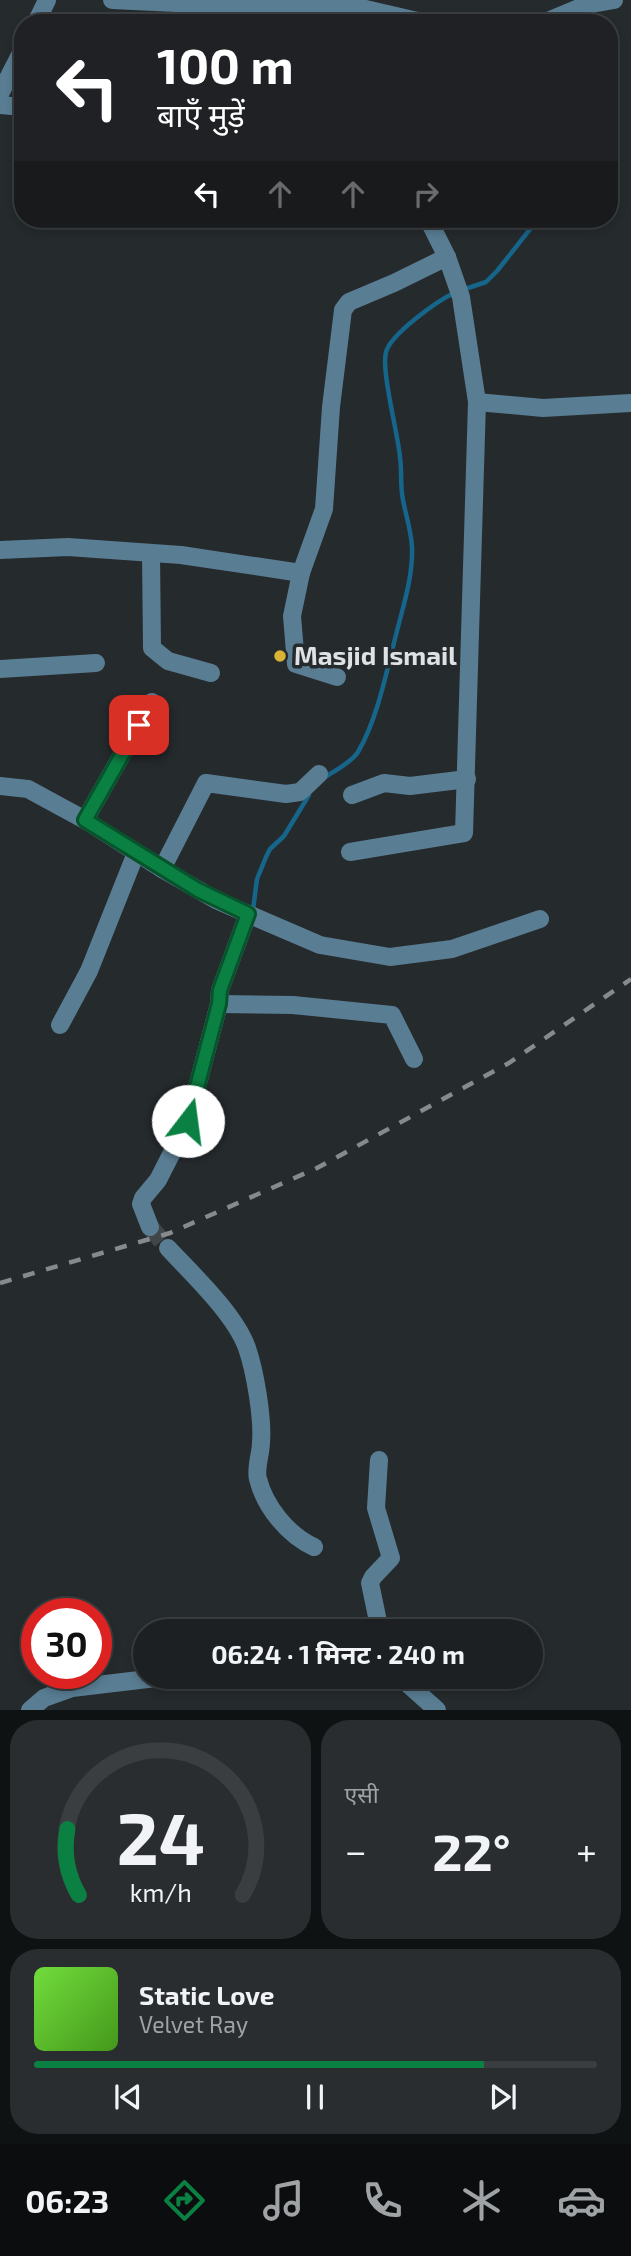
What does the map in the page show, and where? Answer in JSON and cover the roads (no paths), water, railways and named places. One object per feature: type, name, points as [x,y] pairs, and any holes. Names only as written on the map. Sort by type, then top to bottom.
[{"type":"street","points":[[112,0],[240,6],[362,3],[397,14]]},
{"type":"street","points":[[564,14],[586,5],[614,0]]},
{"type":"street","points":[[0,94],[14,67]]},
{"type":"street","points":[[350,852],[464,833],[477,402],[461,297],[447,257],[432,228]]},
{"type":"street","points":[[337,677],[296,664],[292,616],[301,573],[324,509],[331,407],[343,310],[349,302],[447,257]]},
{"type":"street","points":[[477,402],[542,408],[631,403]]},
{"type":"street","points":[[0,550],[68,547],[181,555],[301,573]]},
{"type":"street","points":[[151,554],[152,648],[168,661],[211,673]]},
{"type":"street","points":[[0,669],[96,663]]},
{"type":"street","points":[[85,820],[152,702]]},
{"type":"street","points":[[162,869],[206,783],[286,794],[300,792],[319,774]]},
{"type":"street","points":[[352,795],[384,783],[410,786],[467,779]]},
{"type":"street","points":[[0,786],[28,789],[85,820],[216,900],[320,945],[390,957],[452,949],[540,919]]},
{"type":"street","points":[[60,1025],[89,971],[136,853]]},
{"type":"street","points":[[150,1227],[141,1204],[158,1180],[188,1121],[219,1004],[220,990],[248,914]]},
{"type":"street","points":[[219,1004],[293,1005],[392,1015],[414,1059]]},
{"type":"street","points":[[168,1248],[231,1320],[246,1345],[255,1380],[261,1440],[257,1478],[274,1513],[296,1539],[314,1548]]},
{"type":"street","points":[[378,1619],[370,1583],[391,1558],[376,1508],[379,1460]]},
{"type":"street","points":[[30,1710],[44,1698],[72,1688],[133,1681]]},
{"type":"street","points":[[414,1689],[438,1710]]},
{"type":"waterway","points":[[462,290],[486,282],[531,228]]},
{"type":"waterway","points":[[324,778],[351,760],[365,739],[381,693],[410,579],[411,541],[402,495],[401,462],[390,403],[386,352],[405,328],[426,310],[454,293]]},
{"type":"waterway","points":[[253,910],[257,879],[266,857],[270,849],[284,836],[309,795]]},
{"type":"tunnel","points":[[150,1227],[168,1248]]},
{"type":"railway","points":[[0,1283],[170,1233],[317,1168],[509,1063],[631,979]]},
{"type":"place","name":"Masjid Ismail","points":[[280,656]]}]
